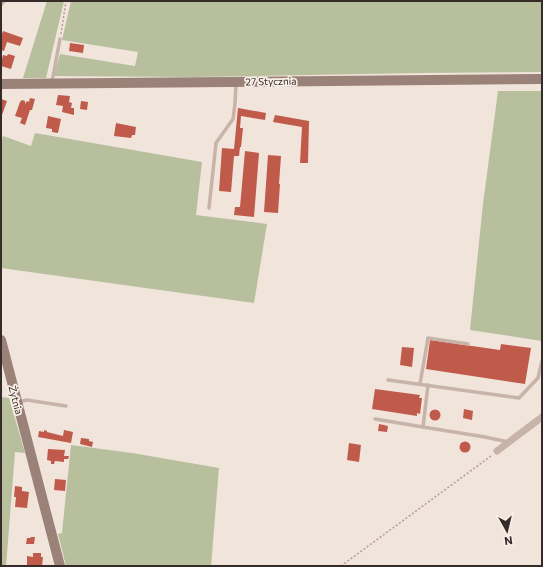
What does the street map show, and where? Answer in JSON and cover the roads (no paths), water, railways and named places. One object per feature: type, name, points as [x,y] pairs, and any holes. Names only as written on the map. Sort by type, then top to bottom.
[{"type":"street","name":"27 Stycznia","points":[[1,84],[542,79]]},
{"type":"street","name":"Żytnia","points":[[1,340],[60,566]]},
{"type":"street","points":[[497,451],[542,417]]},
{"type":"lane","points":[[52,83],[60,39]]},
{"type":"lane","points":[[209,208],[216,143],[232,118],[236,82]]},
{"type":"lane","points":[[420,384],[428,338],[468,344]]},
{"type":"lane","points":[[388,380],[519,398],[538,378],[542,361]]},
{"type":"lane","points":[[423,427],[428,385]]},
{"type":"lane","points":[[17,402],[27,400],[66,406]]},
{"type":"lane","points":[[375,419],[509,442]]}]
